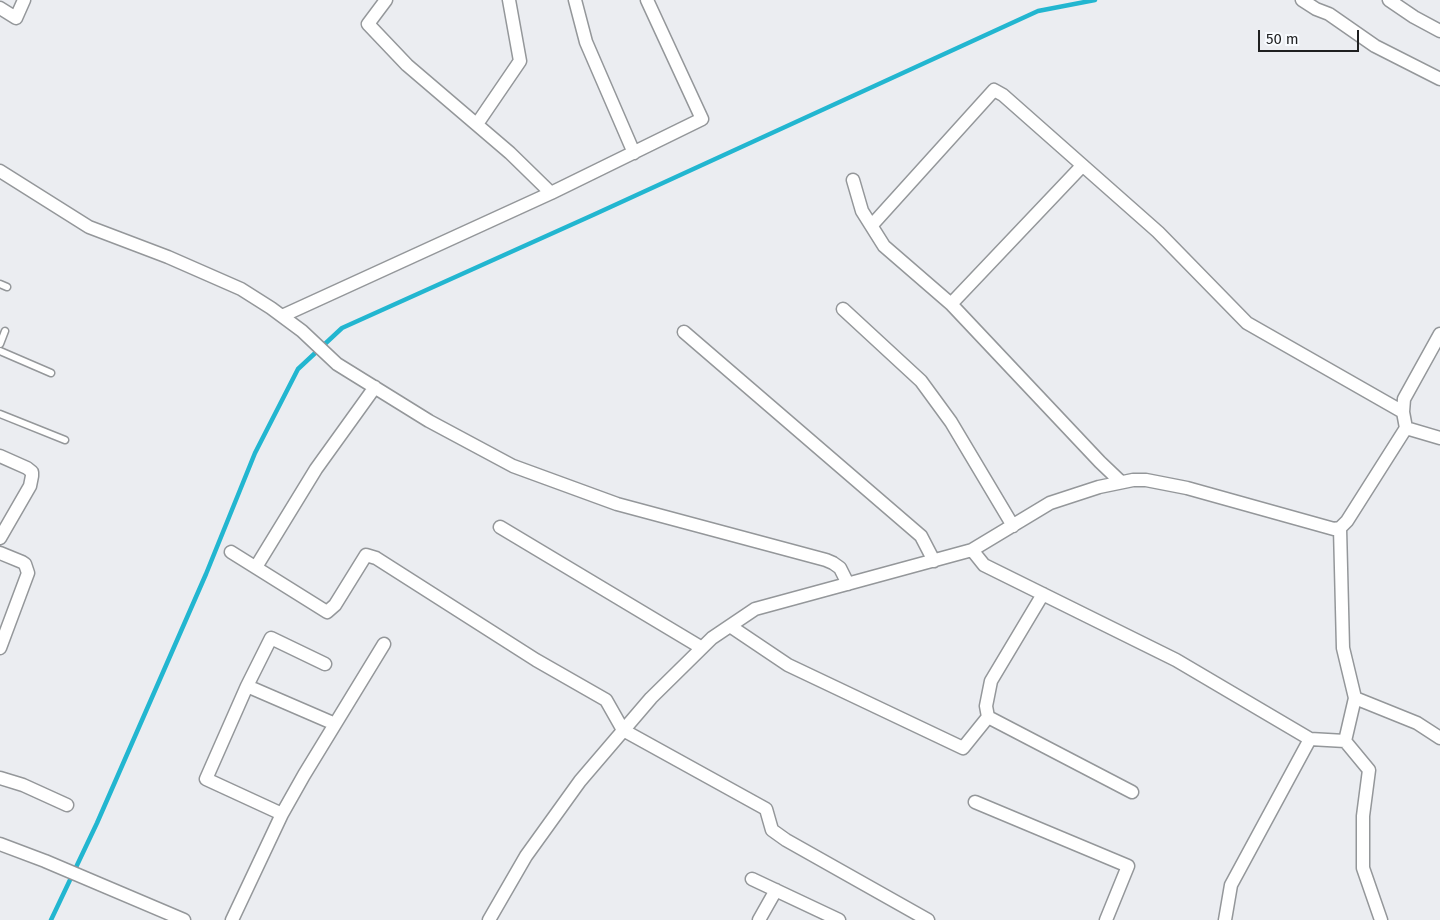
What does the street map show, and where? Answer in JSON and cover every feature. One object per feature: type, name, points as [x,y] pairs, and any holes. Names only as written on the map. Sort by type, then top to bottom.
[{"type":"street","points":[[0,8],[16,18],[24,0]]},
{"type":"street","points":[[386,0],[368,24],[407,66],[477,124],[551,192]]},
{"type":"street","points":[[477,124],[520,61],[509,0]]},
{"type":"street","points":[[575,0],[586,42],[634,153]]},
{"type":"street","points":[[282,316],[551,192],[702,119],[647,0]]},
{"type":"street","points":[[1302,0],[1316,9],[1329,14],[1375,46],[1440,79]]},
{"type":"street","points":[[1389,0],[1414,18],[1440,31]]},
{"type":"street","points":[[872,225],[994,90],[1003,94],[1158,232],[1247,323],[1403,412]]},
{"type":"street","points":[[951,304],[1082,166]]},
{"type":"street","points":[[0,170],[89,227],[168,257],[241,289],[302,331],[338,364],[429,421],[513,466],[617,504],[826,560],[840,568],[848,584]]},
{"type":"street","points":[[852,180],[862,211],[884,246],[951,304],[1121,482]]},
{"type":"street","points":[[843,309],[921,381],[951,422],[1013,526]]},
{"type":"street","points":[[684,332],[921,536],[934,561]]},
{"type":"street","points":[[489,920],[526,856],[580,781],[650,698],[712,638],[755,609],[972,550],[1050,503],[1099,487],[1133,480],[1146,480],[1187,488],[1334,529],[1340,528],[1347,521],[1406,428],[1403,412],[1404,399],[1440,334]]},
{"type":"street","points":[[256,567],[316,470],[375,387]]},
{"type":"street","points":[[1406,428],[1440,438]]},
{"type":"street","points":[[0,456],[27,468],[32,472],[32,476],[30,486],[0,538]]},
{"type":"street","points":[[500,527],[702,648]]},
{"type":"street","points":[[1340,528],[1343,648],[1355,698],[1345,741]]},
{"type":"street","points":[[972,550],[984,565],[1176,660],[1310,739],[1345,741],[1369,770],[1363,816],[1363,868],[1381,920]]},
{"type":"street","points":[[232,552],[327,612],[335,605],[366,555],[376,558],[536,660],[606,700],[623,730],[766,809],[772,830],[786,840],[928,920]]},
{"type":"street","points":[[0,553],[25,564],[28,573],[0,648]]},
{"type":"street","points":[[730,626],[788,665],[963,748],[988,717],[986,706],[991,681],[1043,594]]},
{"type":"street","points":[[282,814],[206,779],[247,686],[272,638],[325,664]]},
{"type":"street","points":[[232,920],[282,814],[384,644]]},
{"type":"street","points":[[247,686],[335,724]]},
{"type":"street","points":[[1355,698],[1417,723],[1440,738]]},
{"type":"street","points":[[988,717],[1132,792]]},
{"type":"street","points":[[1225,920],[1231,886],[1310,739]]},
{"type":"street","points":[[0,778],[23,785],[67,805]]},
{"type":"street","points":[[975,802],[1128,866],[1106,920]]},
{"type":"street","points":[[0,844],[46,861],[184,920]]},
{"type":"street","points":[[752,879],[839,920]]},
{"type":"street","points":[[759,920],[776,890]]},
{"type":"lane","points":[[0,284],[7,286]]},
{"type":"lane","points":[[0,344],[5,331]]},
{"type":"lane","points":[[0,351],[52,373]]},
{"type":"lane","points":[[0,414],[65,440]]},
{"type":"waterway","points":[[51,920],[97,823],[206,574],[255,453],[298,369],[342,328],[1038,11],[1095,0]]}]
